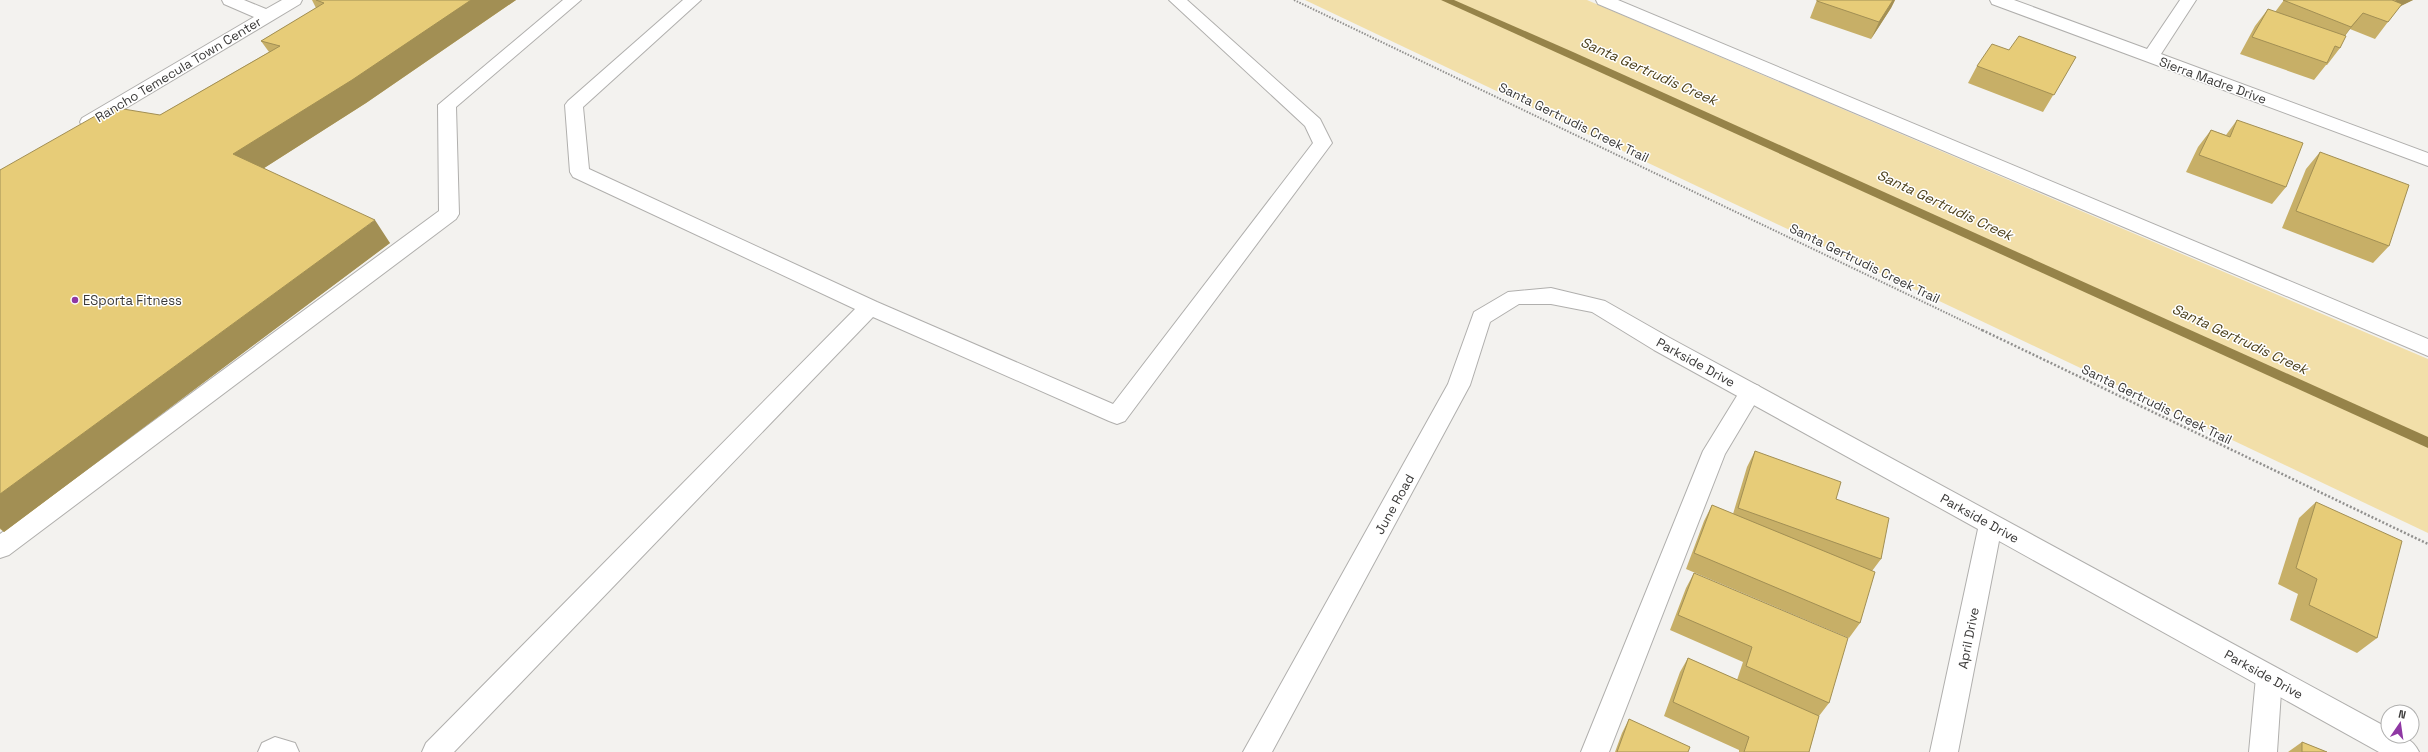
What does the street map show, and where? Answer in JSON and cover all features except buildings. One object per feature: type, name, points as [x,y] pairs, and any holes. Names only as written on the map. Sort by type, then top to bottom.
[{"type":"street","points":[[230,0],[267,16]]},
{"type":"street","name":"Rancho Temecula Town Center","points":[[76,130],[294,0]]},
{"type":"street","points":[[0,548],[449,214],[447,105],[573,0]]},
{"type":"street","points":[[693,0],[574,105],[580,172],[870,307],[1117,415],[1323,143],[1313,124],[1176,0]]},
{"type":"street","points":[[1604,0],[2428,348]]},
{"type":"street","name":"Sierra Madre Drive","points":[[1998,0],[2428,160]]},
{"type":"street","points":[[2150,57],[2188,0]]},
{"type":"street","name":"Parkside Drive","points":[[1551,296],[1598,306],[1751,392],[2405,752]]},
{"type":"street","name":"June Road","points":[[1257,752],[1459,385],[1481,318],[1515,297],[1551,296]]},
{"type":"street","points":[[436,752],[870,307]]},
{"type":"street","points":[[1595,752],[1715,451],[1751,392]]},
{"type":"street","name":"April Drive","points":[[1944,752],[1991,524]]},
{"type":"street","points":[[2263,752],[2269,677]]},
{"type":"street","points":[[272,752],[275,750],[285,752]]},
{"type":"path","name":"Santa Gertrudis Creek Trail","points":[[1294,0],[2428,544]]},
{"type":"shaded area","points":[[1305,0],[1587,0],[2428,359],[2428,533]]},
{"type":"waterway","name":"Santa Gertrudis Creek","points":[[1446,0],[1692,109],[2428,443]]},
{"type":"place","name":"ESporta Fitness","points":[[75,300]]}]
